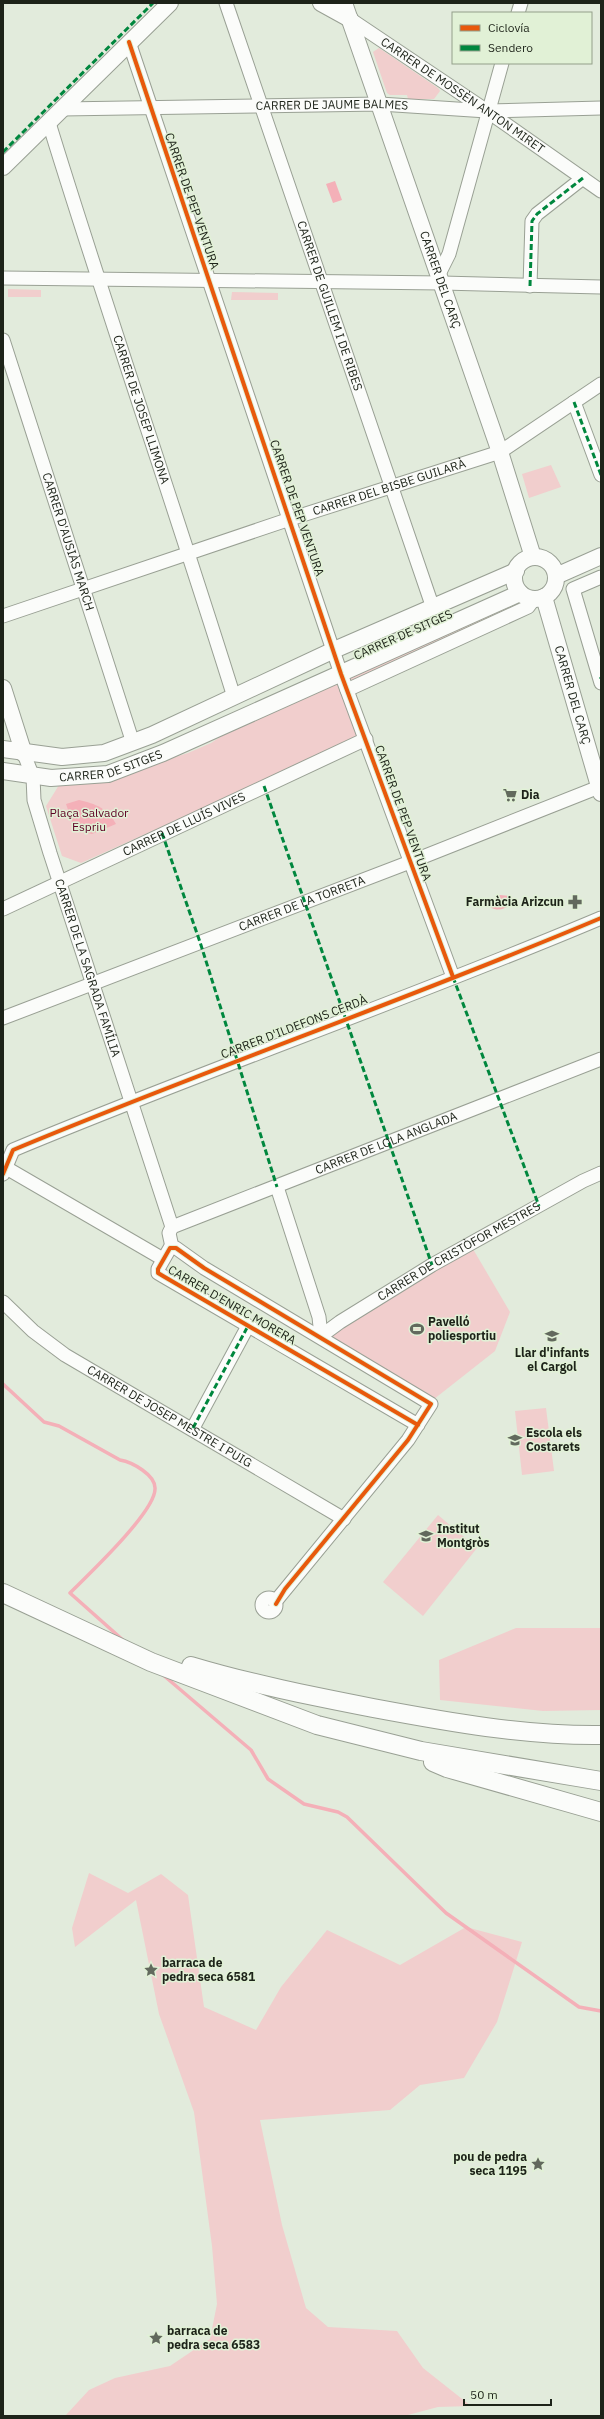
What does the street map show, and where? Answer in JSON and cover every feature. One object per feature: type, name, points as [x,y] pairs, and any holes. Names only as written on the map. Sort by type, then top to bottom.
[{"type":"main road","points":[[3,1593],[151,1662],[317,1725],[421,1751],[601,1781]]},
{"type":"main road","points":[[151,1662],[166,1660],[181,1663],[233,1678],[295,1693],[444,1722],[534,1731],[601,1735]]},
{"type":"main road","points":[[421,1751],[434,1763],[447,1768],[601,1812]]},
{"type":"street","points":[[3,167],[170,3]]},
{"type":"street","name":"CARRER DE GUILLEM I DE RIBES","points":[[226,3],[433,608]]},
{"type":"street","name":"CARRER DE MOSSÈN ANTON MIRET","points":[[321,3],[350,19],[487,111],[601,191]]},
{"type":"street","name":"CARRER DEL CARÇ","points":[[344,3],[500,452],[533,557]]},
{"type":"street","name":"CARRER DE PEP VENTURA","points":[[129,42],[150,110],[290,519],[341,674],[366,738],[453,978]]},
{"type":"street","points":[[440,278],[449,254],[487,111],[502,64]]},
{"type":"street","name":"CARRER DE JAUME BALMES","points":[[62,110],[263,108],[380,104],[487,111],[601,108]]},
{"type":"street","name":"CARRER DE JOSEP LLIMONA","points":[[49,123],[97,278],[190,554],[234,697]]},
{"type":"street","points":[[530,286],[532,221],[537,214],[583,178]]},
{"type":"street","points":[[3,278],[321,282],[440,278],[530,286],[601,287]]},
{"type":"street","name":"CARRER D'AUSIÀS MARCH","points":[[3,340],[132,742]]},
{"type":"street","name":"CARRER DEL BISBE GUILARÀ","points":[[3,616],[290,519],[500,452],[601,384]]},
{"type":"street","points":[[574,402],[601,475]]},
{"type":"street","points":[[556,576],[601,556]]},
{"type":"street","points":[[347,690],[528,607],[533,596],[553,589],[556,576],[551,564],[541,558],[533,557],[522,562],[516,571],[515,584],[533,596]]},
{"type":"street","points":[[3,749],[24,754],[62,757],[88,756],[104,753],[234,697],[334,650],[516,571]]},
{"type":"street","points":[[601,577],[573,590],[601,682]]},
{"type":"street","name":"CARRER DEL CARÇ","points":[[533,596],[600,790]]},
{"type":"street","name":"CARRER DE SITGES","points":[[3,771],[33,777],[108,774],[163,753],[341,674],[533,596]]},
{"type":"street","name":"CARRER DE LA SAGRADA FAMÍLIA","points":[[3,688],[33,777],[34,800],[172,1227],[169,1233],[172,1247]]},
{"type":"street","name":"CARRER DE LLUÍS VIVES","points":[[3,909],[366,738]]},
{"type":"street","name":"CARRER DE LA TORRETA","points":[[3,1018],[600,790]]},
{"type":"street","name":"CARRER D'ILDEFONS CERDÀ","points":[[4,1169],[13,1150],[132,1100],[453,978],[601,918]]},
{"type":"street","name":"CARRER DE LOLA ANGLADA","points":[[172,1227],[601,1059]]},
{"type":"street","name":"CARRER D'ENRIC MORERA","points":[[4,1169],[163,1259]]},
{"type":"street","name":"CARRER DE CRISTÒFOR MESTRES","points":[[321,1336],[340,1322],[432,1265],[583,1181],[601,1173]]},
{"type":"street","points":[[277,1186],[319,1317],[321,1336]]},
{"type":"street","name":"CARRER D'ENRIC MORERA","points":[[172,1247],[204,1268],[321,1336],[431,1404],[418,1425],[158,1272],[163,1259],[172,1247]]},
{"type":"street","name":"CARRER DE JOSEP MESTRE I PUIG","points":[[3,1302],[33,1331],[65,1355],[193,1428],[344,1519]]},
{"type":"street","points":[[193,1428],[248,1326]]},
{"type":"street","points":[[275,1602],[344,1519],[418,1425]]},
{"type":"green space","points":[[379,48],[438,88],[440,91],[434,99],[408,99],[407,95],[390,95],[387,93],[373,52]]},
{"type":"green space","points":[[8,289],[41,290],[41,297],[8,297]]},
{"type":"green space","points":[[232,292],[278,293],[278,300],[231,300]]},
{"type":"green space","points":[[551,465],[561,487],[529,498],[522,474]]},
{"type":"green space","points":[[520,599],[529,603],[349,685],[346,677]]},
{"type":"green space","name":"Plaça Salvador Espriu","points":[[340,680],[362,737],[81,863],[62,856],[46,806],[59,785],[95,782],[188,753],[211,743],[241,723]]},
{"type":"green space","name":"Pavelló poliesportiu","points":[[470,1244],[510,1312],[495,1351],[429,1403],[321,1336]]},
{"type":"green space","points":[[546,1408],[554,1471],[522,1475],[515,1411]]},
{"type":"green space","points":[[438,1515],[477,1548],[423,1616],[383,1582]]},
{"type":"green space","points":[[516,1628],[601,1628],[601,1710],[543,1711],[440,1700],[439,1660]]},
{"type":"green space","points":[[89,1873],[128,1893],[161,1874],[188,1895],[204,2007],[256,2030],[281,1987],[327,1930],[400,1965],[466,1927],[522,1942],[497,2022],[464,2078],[420,2085],[390,2110],[260,2120],[282,2225],[306,2308],[328,2327],[397,2331],[423,2368],[471,2406],[438,2407],[404,2416],[65,2416],[89,2390],[115,2378],[170,2366],[210,2339],[217,2304],[212,2246],[194,2112],[159,2014],[136,1900],[75,1947],[72,1928]]},
{"type":"shaded area","points":[[335,181],[342,200],[333,203],[326,184]]},
{"type":"shaded area","points":[[79,800],[91,803],[105,810],[116,824],[92,834],[75,830],[66,804]]},
{"type":"shaded area","points":[[500,895],[511,896],[513,899],[511,904],[501,909],[490,907],[491,902]]},
{"type":"waterway","points":[[3,1384],[44,1422],[59,1426],[120,1460],[137,1466],[152,1479],[155,1489],[152,1499],[144,1512],[119,1543],[70,1593],[124,1641]]},
{"type":"waterway","points":[[162,1674],[251,1750],[268,1779],[304,1804],[338,1812],[347,1817],[446,1913],[579,2007],[601,2011]]},
{"type":"marked path","points":[[3,152],[153,3]]},
{"type":"marked path","points":[[530,286],[532,221],[537,214],[583,178]]},
{"type":"marked path","points":[[574,402],[601,475]]},
{"type":"marked path","points":[[264,786],[432,1265]]},
{"type":"marked path","points":[[162,833],[200,942],[277,1187]]},
{"type":"marked path","points":[[453,977],[539,1206]]},
{"type":"marked path","points":[[193,1428],[248,1326]]},
{"type":"cycle path","points":[[129,42],[341,674],[453,977]]},
{"type":"cycle path","points":[[3,1174],[13,1150],[159,1091],[455,977],[601,918]]},
{"type":"cycle path","points":[[276,1604],[285,1589],[408,1440],[431,1404],[204,1268],[176,1248],[170,1248],[158,1269],[158,1273],[163,1276],[418,1425]]},
{"type":"place","name":"Dia","points":[[510,795]]},
{"type":"place","name":"Farmàcia Arizcun","points":[[575,902]]},
{"type":"place","name":"Pavelló poliesportiu","points":[[417,1329]]},
{"type":"place","name":"Llar d'infants el Cargol","points":[[552,1336]]},
{"type":"place","name":"Escola els Costarets","points":[[515,1440]]},
{"type":"place","name":"Institut Montgròs","points":[[426,1536]]},
{"type":"place","name":"barraca de pedra seca 6581","points":[[151,1970]]},
{"type":"place","name":"pou de pedra seca 1195","points":[[538,2164]]},
{"type":"place","name":"barraca de pedra seca 6583","points":[[156,2338]]}]
